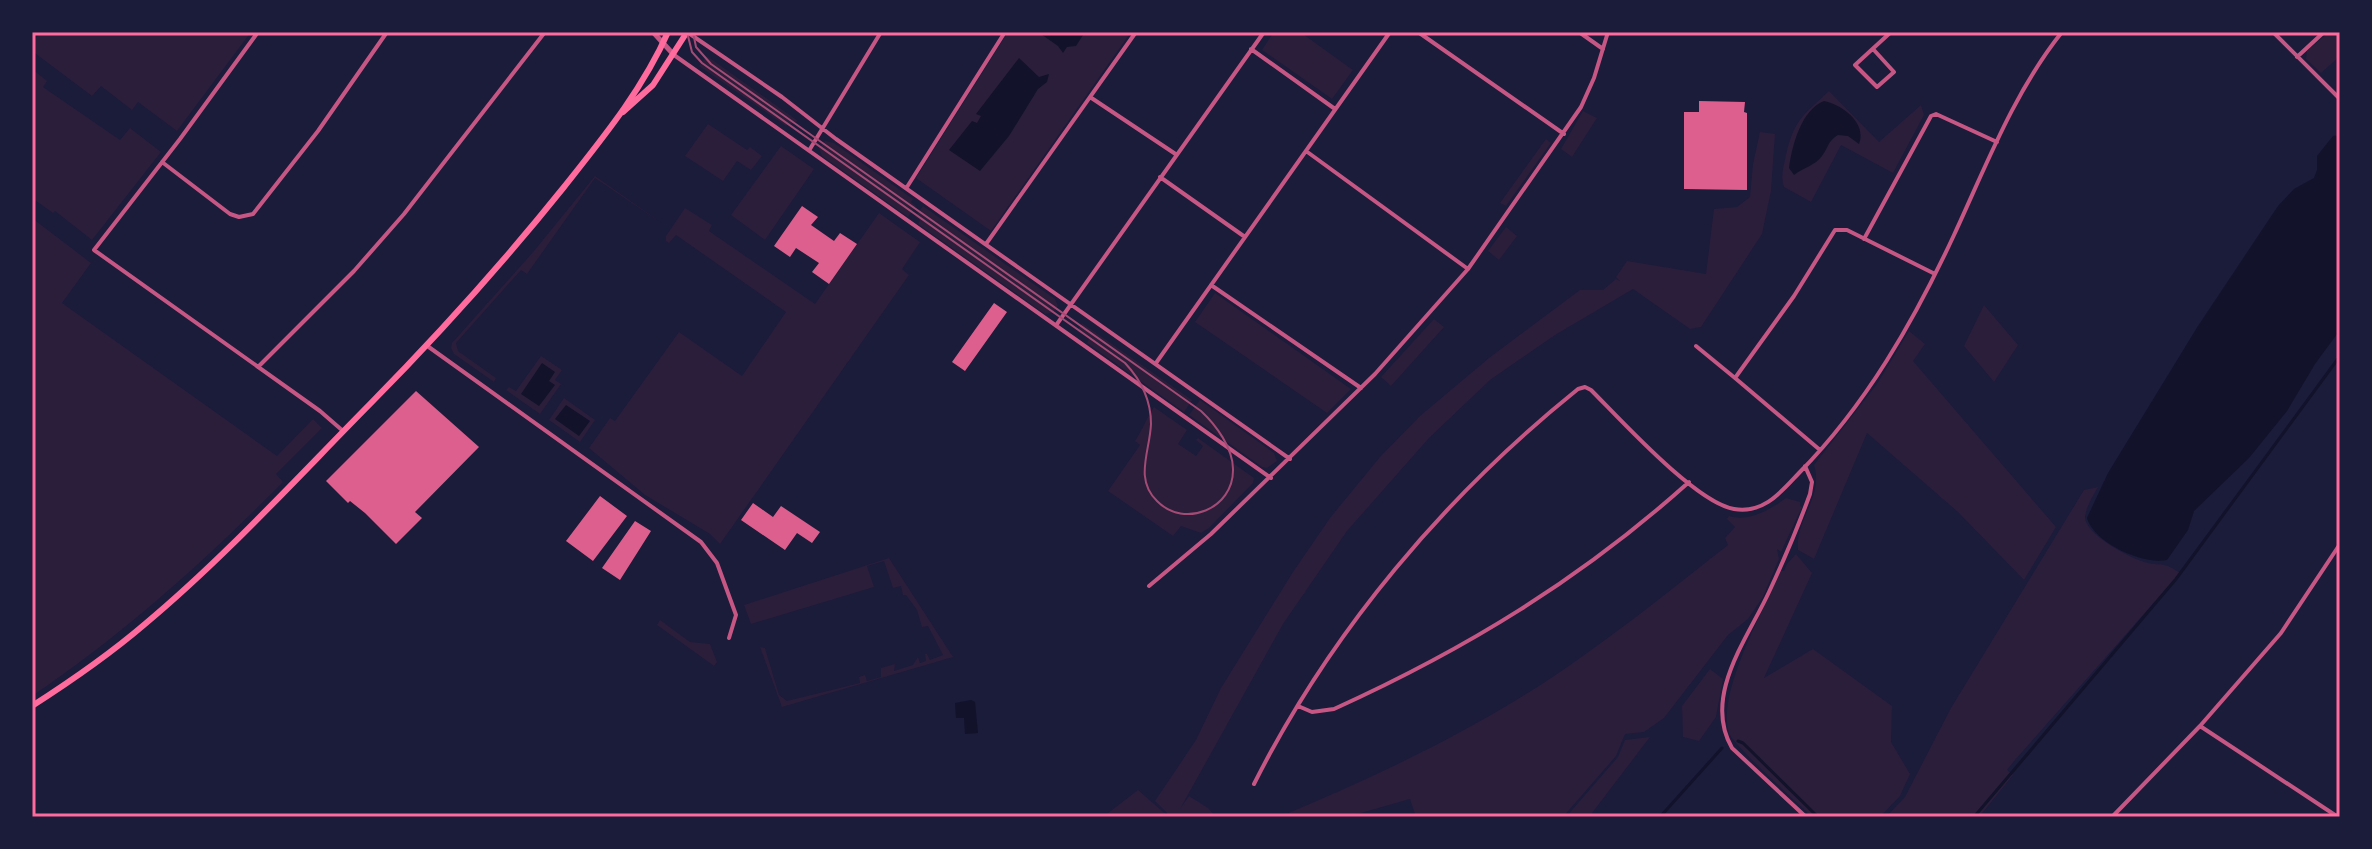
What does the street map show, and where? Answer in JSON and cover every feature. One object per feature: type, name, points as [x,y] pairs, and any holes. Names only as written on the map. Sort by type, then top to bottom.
[{"type":"main road","points":[[32,706],[69,682],[154,617],[236,541],[426,345],[515,246],[620,114],[668,32]]},
{"type":"main road","points":[[620,114],[653,85],[687,32]]},
{"type":"street","points":[[258,32],[94,250],[320,411],[343,431]]},
{"type":"street","points":[[162,162],[230,214],[239,217],[253,214],[318,131],[387,32]]},
{"type":"street","points":[[257,368],[325,301],[397,222],[439,172],[545,32]]},
{"type":"street","points":[[653,32],[674,55],[1271,478]]},
{"type":"street","points":[[687,32],[1290,459]]},
{"type":"street","points":[[809,150],[881,32]]},
{"type":"street","points":[[907,187],[1005,32]]},
{"type":"street","points":[[986,244],[1136,32]]},
{"type":"street","points":[[1057,325],[1264,32]]},
{"type":"street","points":[[1156,364],[1390,32]]},
{"type":"street","points":[[1418,32],[1564,134]]},
{"type":"street","points":[[1579,32],[1603,49]]},
{"type":"street","points":[[1149,586],[1211,534],[1362,388],[1468,269],[1584,101],[1608,32]]},
{"type":"street","points":[[1873,49],[1894,72],[1877,87],[1855,65],[1891,32]]},
{"type":"street","points":[[1254,784],[1298,706],[1364,608],[1444,512],[1535,423],[1578,389],[1585,387],[1591,390],[1711,500],[1733,509],[1751,509],[1767,503],[1820,450],[1880,372],[1935,274],[2029,78],[2062,32]]},
{"type":"street","points":[[2273,32],[2340,99]]},
{"type":"street","points":[[2297,57],[2324,32]]},
{"type":"street","points":[[1251,49],[1335,109]]},
{"type":"street","points":[[1090,97],[1177,155]]},
{"type":"street","points":[[1864,239],[1931,116],[1936,114],[1997,142]]},
{"type":"street","points":[[1306,151],[1468,269]]},
{"type":"street","points":[[1160,177],[1245,237]]},
{"type":"street","points":[[1735,378],[1794,296],[1831,233],[1843,228],[1935,274]]},
{"type":"street","points":[[1211,285],[1362,388]]},
{"type":"street","points":[[426,345],[701,542],[717,563],[736,615],[729,638]]},
{"type":"street","points":[[1696,346],[1820,450]]},
{"type":"street","points":[[1805,466],[1812,482],[1810,494],[1768,595],[1736,655],[1725,693],[1722,719],[1724,734],[1732,748],[1806,817]]},
{"type":"street","points":[[1298,706],[1312,712],[1334,709],[1471,640],[1529,606],[1601,556],[1689,482]]},
{"type":"street","points":[[2112,817],[2200,726],[2281,633],[2340,544]]},
{"type":"street","points":[[2200,726],[2338,817]]},
{"type":"shaded area","points":[[41,32],[251,32],[177,131],[138,102],[132,110],[101,86],[92,96],[32,51],[32,43]]},
{"type":"shaded area","points":[[1008,32],[1131,32],[991,231],[916,178]]},
{"type":"shaded area","points":[[1038,32],[1085,32],[1076,46],[1067,47],[1063,53]]},
{"type":"shaded area","points":[[1274,32],[1300,32],[1353,70],[1332,99],[1262,50]]},
{"type":"shaded area","points":[[2329,32],[2340,32],[2340,56],[2321,73],[2306,59],[2307,51]]},
{"type":"shaded area","points":[[707,56],[798,121],[786,126],[699,66]]},
{"type":"shaded area","points":[[1019,58],[1039,77],[1049,74],[1047,82],[1038,89],[1009,136],[980,171],[949,150],[972,121],[977,123],[981,116],[976,114]]},
{"type":"shaded area","points":[[32,69],[47,81],[43,87],[120,140],[130,128],[161,152],[92,240],[55,211],[53,213],[32,198]]},
{"type":"shaded area","points":[[1829,91],[1879,142],[1921,105],[1924,115],[1893,173],[1841,145],[1811,202],[1784,187],[1783,171],[1789,143],[1797,125]]},
{"type":"shaded area","points":[[1824,101],[1839,106],[1852,116],[1860,129],[1859,144],[1848,136],[1838,135],[1819,159],[1794,175],[1789,168],[1799,130],[1809,112]]},
{"type":"shaded area","points":[[1583,111],[1597,118],[1572,157],[1561,149]]},
{"type":"shaded area","points":[[708,124],[747,150],[750,147],[762,156],[751,170],[737,161],[723,181],[685,156]]},
{"type":"shaded area","points":[[1760,132],[1775,134],[1771,191],[1762,234],[1701,327],[1690,329],[1633,289],[1555,335],[1490,380],[1429,438],[1347,531],[1283,624],[1180,809],[1189,796],[1216,817],[1171,817],[1155,801],[1196,740],[1221,688],[1293,572],[1330,518],[1380,457],[1420,416],[1489,358],[1580,290],[1603,290],[1616,279],[1620,281],[1616,277],[1627,261],[1706,274],[1714,209],[1737,207],[1750,197]]},
{"type":"shaded area","points":[[2340,135],[2340,330],[2287,411],[2249,458],[2194,511],[2188,530],[2167,560],[2133,556],[2109,544],[2091,527],[2087,518],[2108,473],[2198,326],[2278,206],[2294,189],[2314,178],[2317,156],[2333,136]]},
{"type":"shaded area","points":[[1546,139],[1551,143],[1506,206],[1500,203]]},
{"type":"shaded area","points":[[825,141],[834,143],[913,199],[911,202],[916,206],[908,217],[822,156],[819,148]]},
{"type":"shaded area","points":[[781,146],[814,169],[765,240],[731,215]]},
{"type":"shaded area","points":[[595,176],[663,224],[595,178],[527,274],[521,270],[456,343],[458,351],[496,378],[494,382],[454,354],[452,343],[534,251]]},
{"type":"shaded area","points":[[923,206],[1055,299],[1058,306],[1052,313],[1045,314],[918,224],[920,220],[915,217]]},
{"type":"shaded area","points":[[685,208],[712,225],[709,231],[815,304],[879,213],[920,242],[902,269],[909,275],[720,544],[710,534],[645,495],[589,448],[610,418],[615,421],[679,332],[742,376],[786,312],[676,235],[669,243],[666,241],[666,236]]},
{"type":"shaded area","points":[[32,218],[91,263],[62,303],[277,456],[313,419],[322,428],[276,474],[283,482],[194,568],[99,648],[32,696]]},
{"type":"shaded area","points":[[1506,227],[1517,236],[1499,260],[1488,251]]},
{"type":"shaded area","points":[[1215,293],[1351,389],[1327,413],[1195,322]]},
{"type":"shaded area","points":[[1984,305],[2018,345],[1994,382],[1964,346]]},
{"type":"shaded area","points":[[1434,319],[1444,327],[1391,386],[1381,377]]},
{"type":"shaded area","points":[[1082,323],[1192,400],[1184,412],[1087,343],[1089,339],[1077,331]]},
{"type":"shaded area","points":[[1909,331],[1925,344],[1913,361],[2056,527],[2024,580],[1958,512],[1867,433],[1814,559],[1798,550],[1801,528],[1813,498],[1814,465],[1877,384]]},
{"type":"shaded area","points":[[541,356],[562,370],[555,380],[561,384],[540,414],[506,390],[509,387],[516,391]]},
{"type":"shaded area","points":[[542,363],[555,372],[549,381],[555,385],[539,406],[521,394]]},
{"type":"shaded area","points":[[564,398],[595,420],[580,442],[549,420]]},
{"type":"shaded area","points":[[1200,400],[1274,453],[1277,461],[1267,468],[1262,467],[1189,415]]},
{"type":"shaded area","points":[[566,405],[590,421],[579,436],[555,419]]},
{"type":"shaded area","points":[[1154,407],[1187,430],[1178,444],[1196,456],[1203,446],[1196,440],[1198,438],[1254,478],[1253,483],[1201,533],[1181,526],[1173,536],[1108,491],[1140,445],[1135,441]]},
{"type":"shaded area","points":[[2098,487],[2085,517],[2092,530],[2128,555],[2144,562],[2165,565],[2180,573],[2015,760],[2007,770],[2013,775],[1979,817],[1886,817],[1905,797],[1951,708],[2084,490]]},
{"type":"shaded area","points":[[1786,498],[1800,502],[1802,507],[1781,552],[1777,549],[1779,559],[1763,597],[1748,619],[1728,635],[1664,718],[1644,732],[1625,734],[1616,756],[1563,817],[1416,817],[1410,799],[1347,817],[1279,817],[1399,764],[1515,701],[1605,640],[1728,545],[1725,538],[1735,527],[1727,519],[1729,516],[1743,518],[1758,514]]},
{"type":"shaded area","points":[[1796,554],[1812,573],[1764,678],[1813,649],[1892,706],[1891,742],[1910,774],[1900,796],[1880,817],[1812,817],[1729,733],[1727,716],[1735,675],[1781,571]]},
{"type":"shaded area","points":[[889,558],[953,657],[782,707],[760,647],[765,648],[779,695],[787,701],[860,683],[859,677],[865,675],[867,681],[881,677],[881,668],[895,664],[894,671],[913,665],[918,657],[920,663],[926,661],[925,654],[930,660],[943,655],[928,626],[922,627],[917,610],[903,595],[901,586],[893,588],[884,561],[867,566],[874,587],[751,624],[744,605]]},
{"type":"shaded area","points":[[660,620],[690,642],[710,644],[717,662],[714,666],[657,625]]},
{"type":"shaded area","points":[[1710,669],[1723,679],[1716,717],[1699,741],[1683,737],[1682,706]]},
{"type":"shaded area","points":[[975,702],[978,733],[965,734],[964,718],[956,718],[955,703]]},
{"type":"shaded area","points":[[1650,737],[1589,817],[1566,817],[1618,757],[1625,740]]},
{"type":"shaded area","points":[[1138,790],[1169,817],[1103,817]]},
{"type":"building","points":[[1699,101],[1745,102],[1747,190],[1684,189],[1684,112],[1699,112]]},
{"type":"building","points":[[802,206],[818,217],[811,225],[834,241],[840,233],[857,244],[829,284],[812,272],[819,263],[796,248],[790,257],[774,246]]},
{"type":"building","points":[[994,303],[1007,312],[965,371],[952,362]]},
{"type":"building","points":[[416,391],[479,447],[415,512],[422,518],[396,544],[326,481]]},
{"type":"building","points":[[600,496],[627,516],[593,561],[566,541]]},
{"type":"building","points":[[753,503],[773,517],[781,506],[820,532],[812,543],[797,533],[785,550],[741,520]]},
{"type":"building","points":[[635,521],[651,531],[620,580],[602,568]]},
{"type":"waterway","points":[[1974,817],[2176,579],[2340,356]]},
{"type":"waterway","points":[[1738,741],[1818,817]]},
{"type":"waterway","points":[[1660,817],[1722,748]]},
{"type":"tram line","points":[[687,32],[692,52],[702,63],[1125,363],[1136,376],[1149,407],[1151,424],[1145,474],[1146,483],[1157,501],[1168,509],[1193,514],[1217,504],[1225,495],[1233,469],[1230,453],[1218,430],[1201,411],[711,64],[696,47],[693,32]]}]
